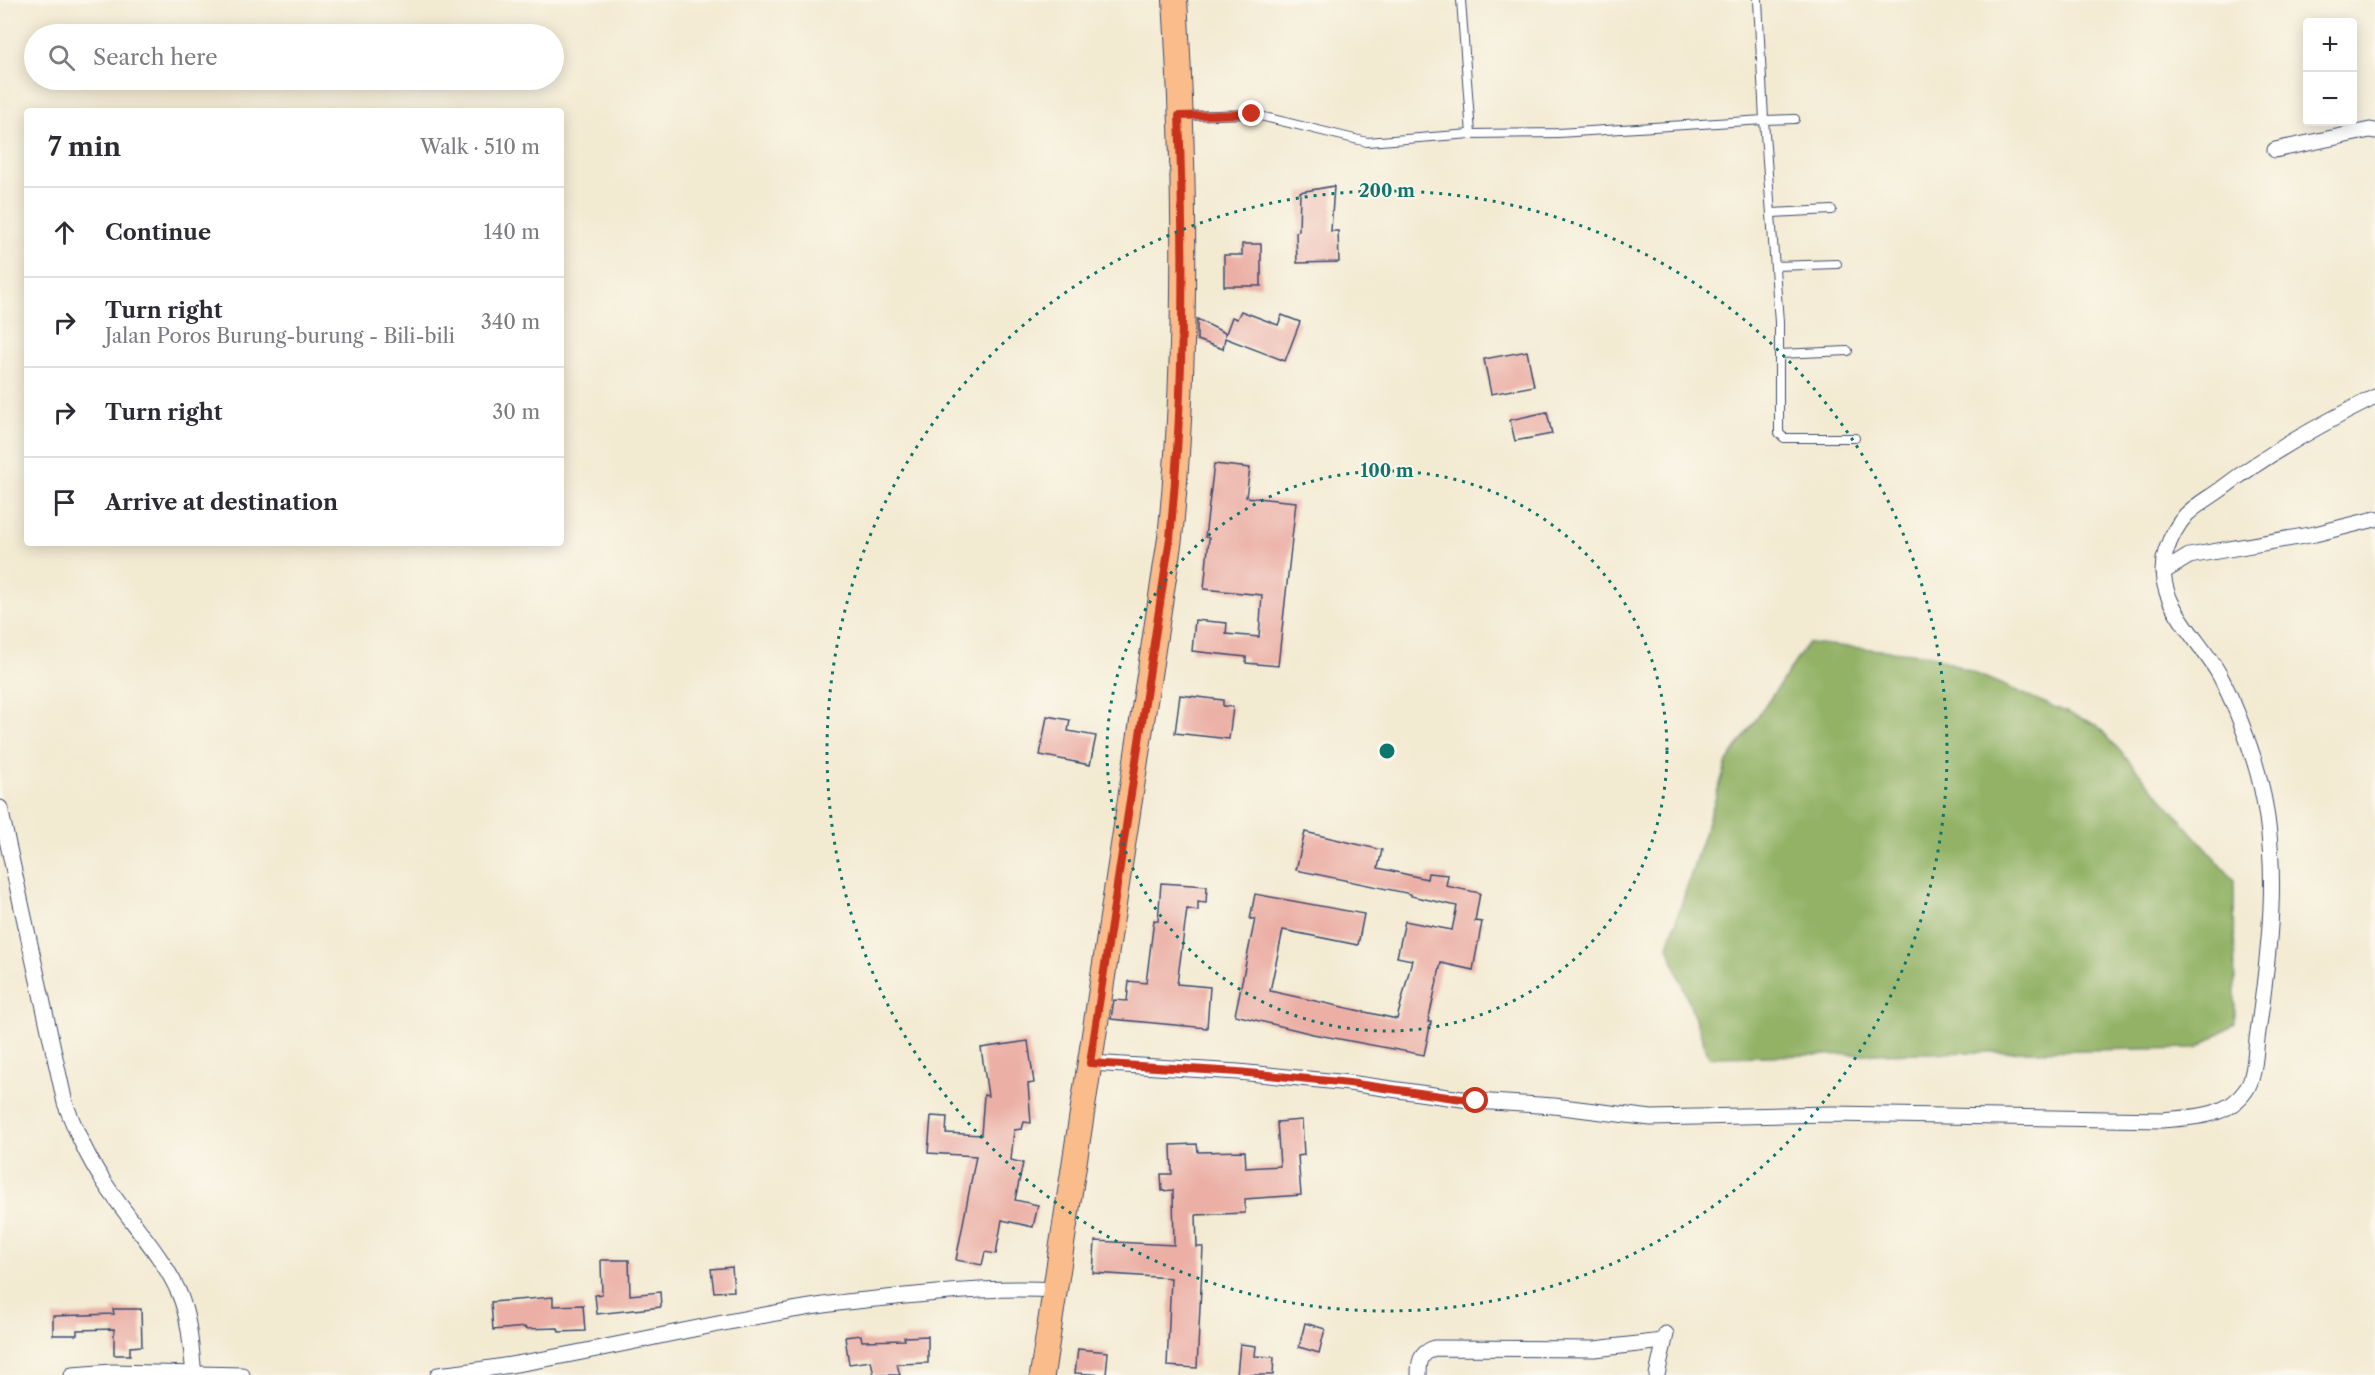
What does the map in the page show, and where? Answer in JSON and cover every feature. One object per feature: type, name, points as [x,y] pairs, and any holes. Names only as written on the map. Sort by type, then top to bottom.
[{"type":"main road","points":[[1042,1375],[1168,550],[1176,478],[1183,363],[1182,186],[1174,0]]},
{"type":"street","points":[[2275,150],[2370,130],[2375,131]]},
{"type":"street","points":[[1090,1063],[1238,1072],[1349,1083],[1476,1101],[1554,1106],[1650,1119],[1832,1114],[2162,1120],[2215,1114],[2235,1102],[2247,1089],[2252,1073],[2273,889],[2266,806],[2254,760],[2220,676],[2204,650],[2181,622],[2169,597],[2163,572],[2166,551],[2176,530],[2187,515],[2269,455],[2325,422],[2375,397]]},
{"type":"street","points":[[2163,572],[2189,556],[2315,534],[2375,519]]},
{"type":"street","points":[[0,808],[65,1103],[79,1140],[103,1181],[179,1292],[190,1337],[194,1374]]},
{"type":"street","points":[[438,1375],[468,1372],[590,1350],[824,1305],[960,1290],[1016,1287],[1055,1290]]},
{"type":"street","points":[[1419,1375],[1419,1361],[1424,1352],[1434,1348],[1594,1349],[1665,1337],[1657,1375]]},
{"type":"street","points":[[72,1375],[112,1372],[242,1375]]},
{"type":"lane","points":[[1461,0],[1471,134]]},
{"type":"lane","points":[[1758,0],[1775,266],[1780,435],[1784,438],[1855,438]]},
{"type":"lane","points":[[1179,116],[1252,114],[1367,142],[1471,134],[1558,133],[1795,119]]},
{"type":"lane","points":[[1772,213],[1832,210]]},
{"type":"lane","points":[[1775,266],[1837,264]]},
{"type":"lane","points":[[1779,354],[1848,351]]},
{"type":"green space","points":[[1808,643],[1932,655],[2097,725],[2234,880],[2235,1023],[2197,1048],[1709,1057],[1668,946],[1727,762]]},
{"type":"building","points":[[1334,186],[1331,231],[1338,231],[1339,262],[1297,263],[1296,232],[1299,231],[1300,192]]},
{"type":"building","points":[[1242,244],[1261,244],[1261,286],[1224,286],[1224,255],[1242,255]]},
{"type":"building","points":[[1241,311],[1278,325],[1282,315],[1300,322],[1285,361],[1225,338],[1223,349],[1197,340],[1197,319],[1225,333],[1225,336],[1232,317],[1237,319]]},
{"type":"building","points":[[1527,351],[1534,386],[1491,394],[1484,359]]},
{"type":"building","points":[[1547,412],[1552,434],[1515,441],[1510,420]]},
{"type":"building","points":[[1214,464],[1250,468],[1246,497],[1296,502],[1278,666],[1246,663],[1246,657],[1192,651],[1195,620],[1227,623],[1226,634],[1259,637],[1262,595],[1204,589],[1209,538],[1205,537]]},
{"type":"building","points":[[1180,695],[1223,700],[1223,706],[1233,707],[1229,739],[1175,733]]},
{"type":"building","points":[[1047,716],[1070,720],[1068,731],[1096,736],[1090,765],[1040,755]]},
{"type":"building","points":[[1305,832],[1382,850],[1378,868],[1427,879],[1428,873],[1448,875],[1446,886],[1480,893],[1475,921],[1482,922],[1473,970],[1441,963],[1428,1022],[1431,1022],[1424,1055],[1313,1034],[1235,1015],[1255,919],[1250,919],[1255,894],[1364,914],[1358,945],[1283,930],[1270,991],[1397,1019],[1412,960],[1397,957],[1405,921],[1452,930],[1457,906],[1296,870]]},
{"type":"building","points":[[1161,883],[1207,886],[1206,903],[1198,902],[1198,911],[1187,909],[1177,984],[1210,987],[1207,1028],[1111,1019],[1114,1000],[1127,1001],[1129,981],[1146,983],[1154,920],[1158,921]]},
{"type":"building","points":[[1028,1041],[1034,1083],[1028,1084],[1031,1123],[1024,1122],[1022,1129],[1014,1130],[1011,1160],[1023,1163],[1015,1200],[1038,1205],[1033,1227],[1002,1220],[996,1254],[985,1252],[982,1265],[956,1260],[976,1156],[928,1153],[931,1116],[947,1117],[946,1133],[981,1135],[984,1095],[988,1096],[981,1048]]},
{"type":"building","points":[[1302,1120],[1304,1155],[1298,1156],[1301,1195],[1245,1199],[1245,1213],[1196,1215],[1197,1247],[1203,1247],[1197,1368],[1167,1366],[1171,1278],[1093,1273],[1095,1241],[1174,1245],[1173,1190],[1162,1191],[1161,1174],[1172,1174],[1171,1145],[1197,1144],[1198,1152],[1245,1151],[1246,1168],[1280,1166],[1277,1122]]},
{"type":"building","points":[[601,1260],[629,1260],[630,1295],[660,1292],[661,1307],[597,1314],[595,1295],[602,1294]]},
{"type":"building","points":[[732,1267],[734,1291],[714,1292],[711,1269]]},
{"type":"building","points":[[553,1297],[553,1306],[583,1305],[585,1331],[559,1332],[558,1328],[525,1329],[525,1327],[493,1330],[491,1302]]},
{"type":"building","points":[[113,1309],[141,1309],[142,1346],[130,1347],[130,1355],[114,1355],[114,1329],[77,1330],[77,1335],[53,1335],[53,1316],[114,1314]]},
{"type":"building","points":[[1305,1323],[1325,1329],[1319,1353],[1299,1347]]},
{"type":"building","points":[[861,1335],[862,1341],[905,1340],[904,1337],[928,1336],[928,1363],[897,1364],[900,1375],[874,1375],[871,1361],[849,1364],[845,1337]]},
{"type":"building","points":[[1240,1344],[1256,1346],[1255,1356],[1274,1357],[1273,1375],[1237,1375]]},
{"type":"building","points":[[1078,1349],[1108,1352],[1106,1375],[1075,1373]]},
{"type":"route","points":[[1252,114],[1179,116],[1182,186],[1183,363],[1176,478],[1170,538],[1090,1063],[1238,1072],[1349,1083],[1476,1101]]}]
